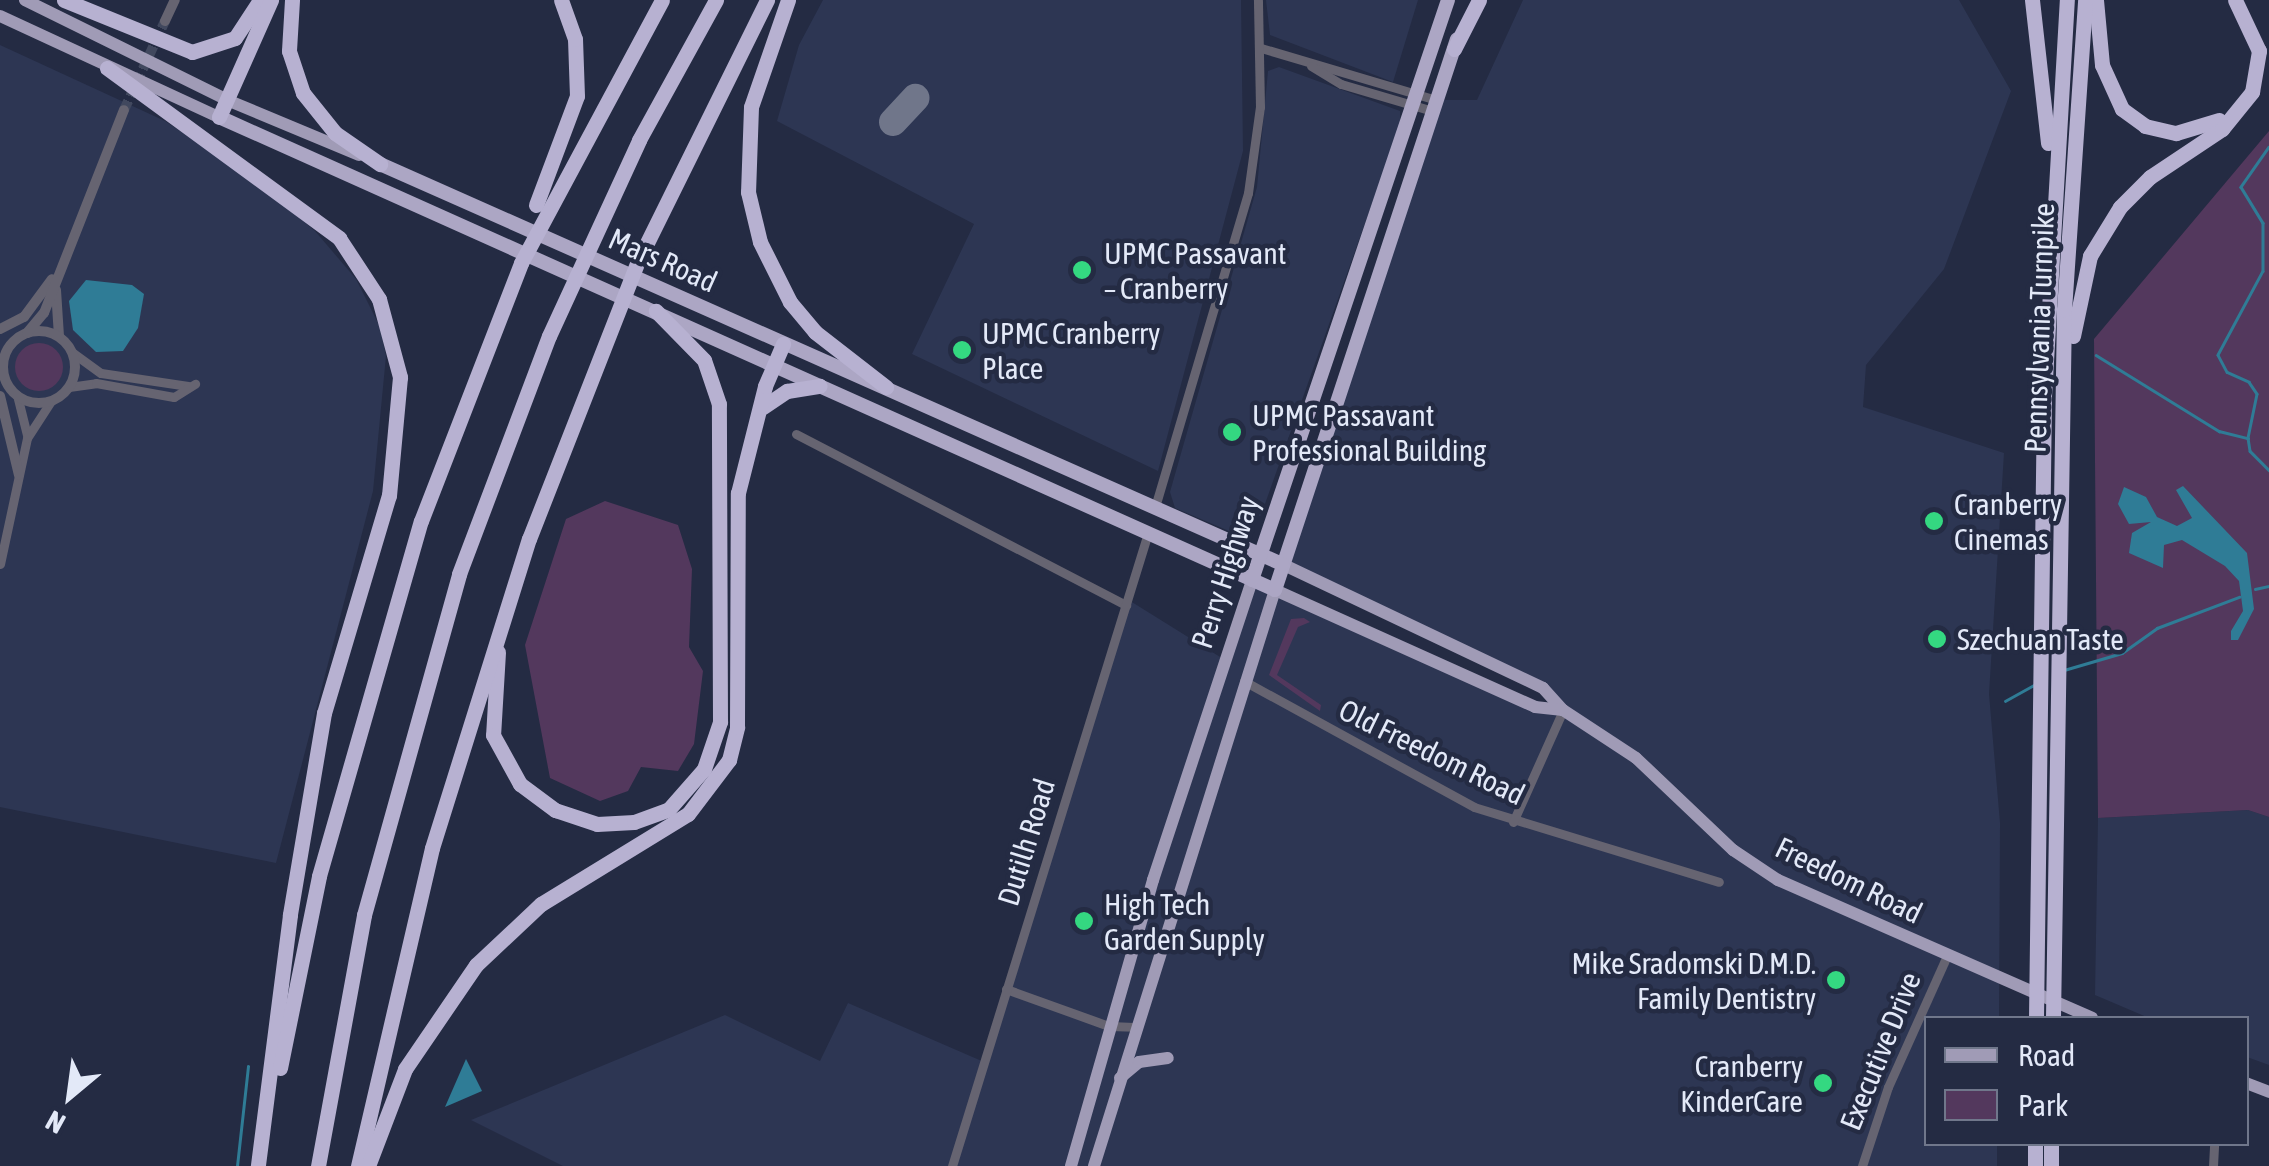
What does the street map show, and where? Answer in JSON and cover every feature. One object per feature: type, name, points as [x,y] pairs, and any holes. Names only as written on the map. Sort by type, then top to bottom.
[{"type":"highway","points":[[64,0],[192,52],[235,38],[260,0]]},
{"type":"highway","points":[[220,117],[271,0]]},
{"type":"highway","points":[[292,0],[290,51],[302,93],[334,133],[380,164]]},
{"type":"highway","points":[[266,1166],[284,1040],[338,806],[421,521],[574,112],[578,57],[562,0]]},
{"type":"highway","points":[[498,317],[552,196],[662,0]]},
{"type":"highway","points":[[318,1166],[364,915],[458,574],[548,336],[639,140],[716,0]]},
{"type":"highway","points":[[358,1166],[432,848],[529,539],[639,259],[768,0]]},
{"type":"highway","points":[[788,0],[746,134],[748,192],[757,230],[780,286],[802,318],[886,387]]},
{"type":"highway","name":"Perry Highway","points":[[1252,580],[1448,0]]},
{"type":"highway","name":"Perry Highway","points":[[1275,590],[1470,0]]},
{"type":"highway","points":[[1454,49],[1479,0]]},
{"type":"highway","points":[[2032,0],[2046,94],[2051,246]]},
{"type":"highway","name":"Pennsylvania Turnpike","points":[[2036,1016],[2051,246],[2066,0]]},
{"type":"highway","name":"Pennsylvania Turnpike","points":[[2052,1016],[2064,392],[2085,0]]},
{"type":"highway","points":[[2096,0],[2102,65],[2114,99],[2145,126],[2176,133],[2221,118],[2247,80],[2245,32],[2222,0]]},
{"type":"highway","points":[[2064,392],[2084,272],[2108,223],[2150,177],[2232,120],[2252,92],[2259,52],[2234,0]]},
{"type":"highway","points":[[106,68],[339,238],[378,298],[400,376],[389,495],[324,714],[290,915],[258,1166]]},
{"type":"highway","name":"Mars Road","points":[[220,117],[1252,580]]},
{"type":"highway","name":"Mars Road","points":[[380,164],[1282,564]]},
{"type":"highway","points":[[529,539],[491,694],[493,734],[503,761],[532,797],[576,820],[617,825],[669,809],[704,769],[720,722],[720,422],[716,381],[704,360],[656,311]]},
{"type":"highway","points":[[368,1166],[405,1069],[476,965],[541,904],[688,814],[729,760],[736,726],[738,493],[773,364],[783,344]]},
{"type":"highway","points":[[762,407],[788,391],[820,386]]},
{"type":"highway","name":"Freedom Road","points":[[1252,580],[1275,590]]},
{"type":"main road","name":"Mars Road","points":[[25,0],[227,100],[380,164]]},
{"type":"main road","name":"Mars Road","points":[[0,16],[106,68],[220,117]]},
{"type":"main road","name":"Freedom Road","points":[[1282,564],[1543,688],[1562,710],[1624,748],[1762,870],[2086,1016]]},
{"type":"main road","name":"Perry Highway","points":[[1071,1166],[1109,1026],[1252,580]]},
{"type":"main road","name":"Freedom Road","points":[[1275,590],[1535,707],[1562,710]]},
{"type":"main road","name":"Perry Highway","points":[[1094,1166],[1132,1033],[1275,590]]},
{"type":"main road","points":[[1118,1080],[1139,1062],[1168,1058]]},
{"type":"street","points":[[165,21],[174,0]]},
{"type":"street","points":[[1155,508],[1248,193],[1261,48],[1258,0]]},
{"type":"street","points":[[1261,48],[1311,66],[1324,78],[1434,106]]},
{"type":"street","points":[[27,438],[17,395],[2,372],[6,346],[26,333],[44,313],[124,110]]},
{"type":"street","points":[[0,329],[24,318],[58,270]]},
{"type":"street","points":[[0,564],[27,438],[50,401],[69,387],[96,383],[174,397],[195,384],[169,387],[101,373],[72,353],[58,336],[58,270]]},
{"type":"street","points":[[26,333],[58,336]]},
{"type":"street","points":[[69,387],[72,353]]},
{"type":"street","points":[[17,395],[50,401]]},
{"type":"street","points":[[0,396],[18,476]]},
{"type":"street","points":[[796,434],[1126,604]]},
{"type":"street","name":"Dutilh Road","points":[[952,1166],[1148,533]]},
{"type":"street","name":"Old Freedom Road","points":[[1244,681],[1416,779],[1513,822],[1719,882]]},
{"type":"street","points":[[1513,822],[1562,710]]},
{"type":"street","name":"Executive Drive","points":[[1862,1166],[1883,1098],[1946,956]]},
{"type":"street","points":[[1006,989],[1132,1033]]},
{"type":"shaded area","name":"UPMC Passavant – Cranberry","points":[[823,0],[1241,0],[1243,151],[1158,471],[912,354],[974,224],[777,121],[799,45]]},
{"type":"shaded area","points":[[1266,0],[1418,0],[1393,82],[1270,35]]},
{"type":"shaded area","points":[[1523,0],[1959,0],[2011,91],[1944,269],[1866,365],[1863,407],[2004,453],[1989,694],[2000,823],[1999,1016],[1924,1016],[1924,1146],[1997,1146],[1997,1166],[563,1166],[471,1120],[725,1015],[820,1061],[848,1003],[984,1062],[1127,599],[1225,660],[1252,580],[1535,707],[1561,709],[1543,688],[1282,564],[1436,100],[1477,100]]},
{"type":"shaded area","points":[[0,45],[165,121],[262,186],[315,231],[356,279],[380,327],[386,356],[373,491],[276,863],[0,807]]},
{"type":"shaded area","points":[[1279,67],[1400,111],[1400,125],[1261,515],[1236,534],[1175,508],[1170,492],[1257,187],[1268,71]]},
{"type":"shaded area","points":[[86,280],[132,285],[144,294],[138,328],[123,351],[96,352],[73,330],[69,301]]},
{"type":"shaded area","points":[[2183,486],[2247,553],[2254,609],[2238,640],[2231,640],[2231,631],[2243,611],[2239,581],[2225,566],[2182,540],[2164,545],[2163,568],[2129,553],[2132,533],[2151,522],[2129,524],[2118,504],[2124,487],[2146,497],[2157,517],[2177,526],[2192,518],[2176,490]]},
{"type":"shaded area","points":[[2248,810],[2269,817],[2269,1065],[2249,1058],[2249,1016],[2144,1016],[2095,995],[2098,818]]},
{"type":"shaded area","points":[[466,1059],[482,1091],[445,1107]]},
{"type":"green space","points":[[2269,131],[2269,817],[2248,810],[2098,818],[2094,339]]},
{"type":"green space","points":[[39,343],[56,350],[63,367],[56,384],[39,391],[22,384],[15,367],[22,350]]},
{"type":"green space","points":[[605,501],[678,525],[692,569],[689,647],[703,671],[694,744],[678,771],[641,767],[628,791],[600,801],[550,778],[525,645],[566,519]]},
{"type":"green space","points":[[1304,618],[1310,622],[1298,627],[1277,675],[1321,705],[1320,711],[1269,675],[1291,619]]},
{"type":"waterway","points":[[2269,147],[2241,187],[2263,223],[2263,271],[2218,355],[2227,372],[2249,382],[2257,394],[2248,438],[2250,451],[2269,470]]},
{"type":"waterway","points":[[2096,355],[2219,431],[2248,438]]},
{"type":"waterway","points":[[2255,589],[2269,586]]},
{"type":"waterway","points":[[2064,670],[2122,653],[2157,628],[2239,597]]},
{"type":"waterway","points":[[2005,701],[2034,685]]},
{"type":"waterway","points":[[237,1166],[248,1067]]},
{"type":"taxiway","points":[[893,122],[915,98]]},
{"type":"tunnel","points":[[124,110],[165,21]]},
{"type":"place","name":"UPMC Passavant – Cranberry","points":[[1082,270]]},
{"type":"place","name":"UPMC Cranberry Place","points":[[962,350]]},
{"type":"place","name":"UPMC Passavant Professional Building","points":[[1232,432]]},
{"type":"place","name":"Cranberry Cinemas","points":[[1934,521]]},
{"type":"place","name":"Szechuan Taste","points":[[1937,639]]},
{"type":"place","name":"High Tech Garden Supply","points":[[1084,921]]},
{"type":"place","name":"Mike Sradomski D.M.D. Family Dentistry","points":[[1836,980]]},
{"type":"place","name":"Cranberry KinderCare","points":[[1823,1083]]}]
